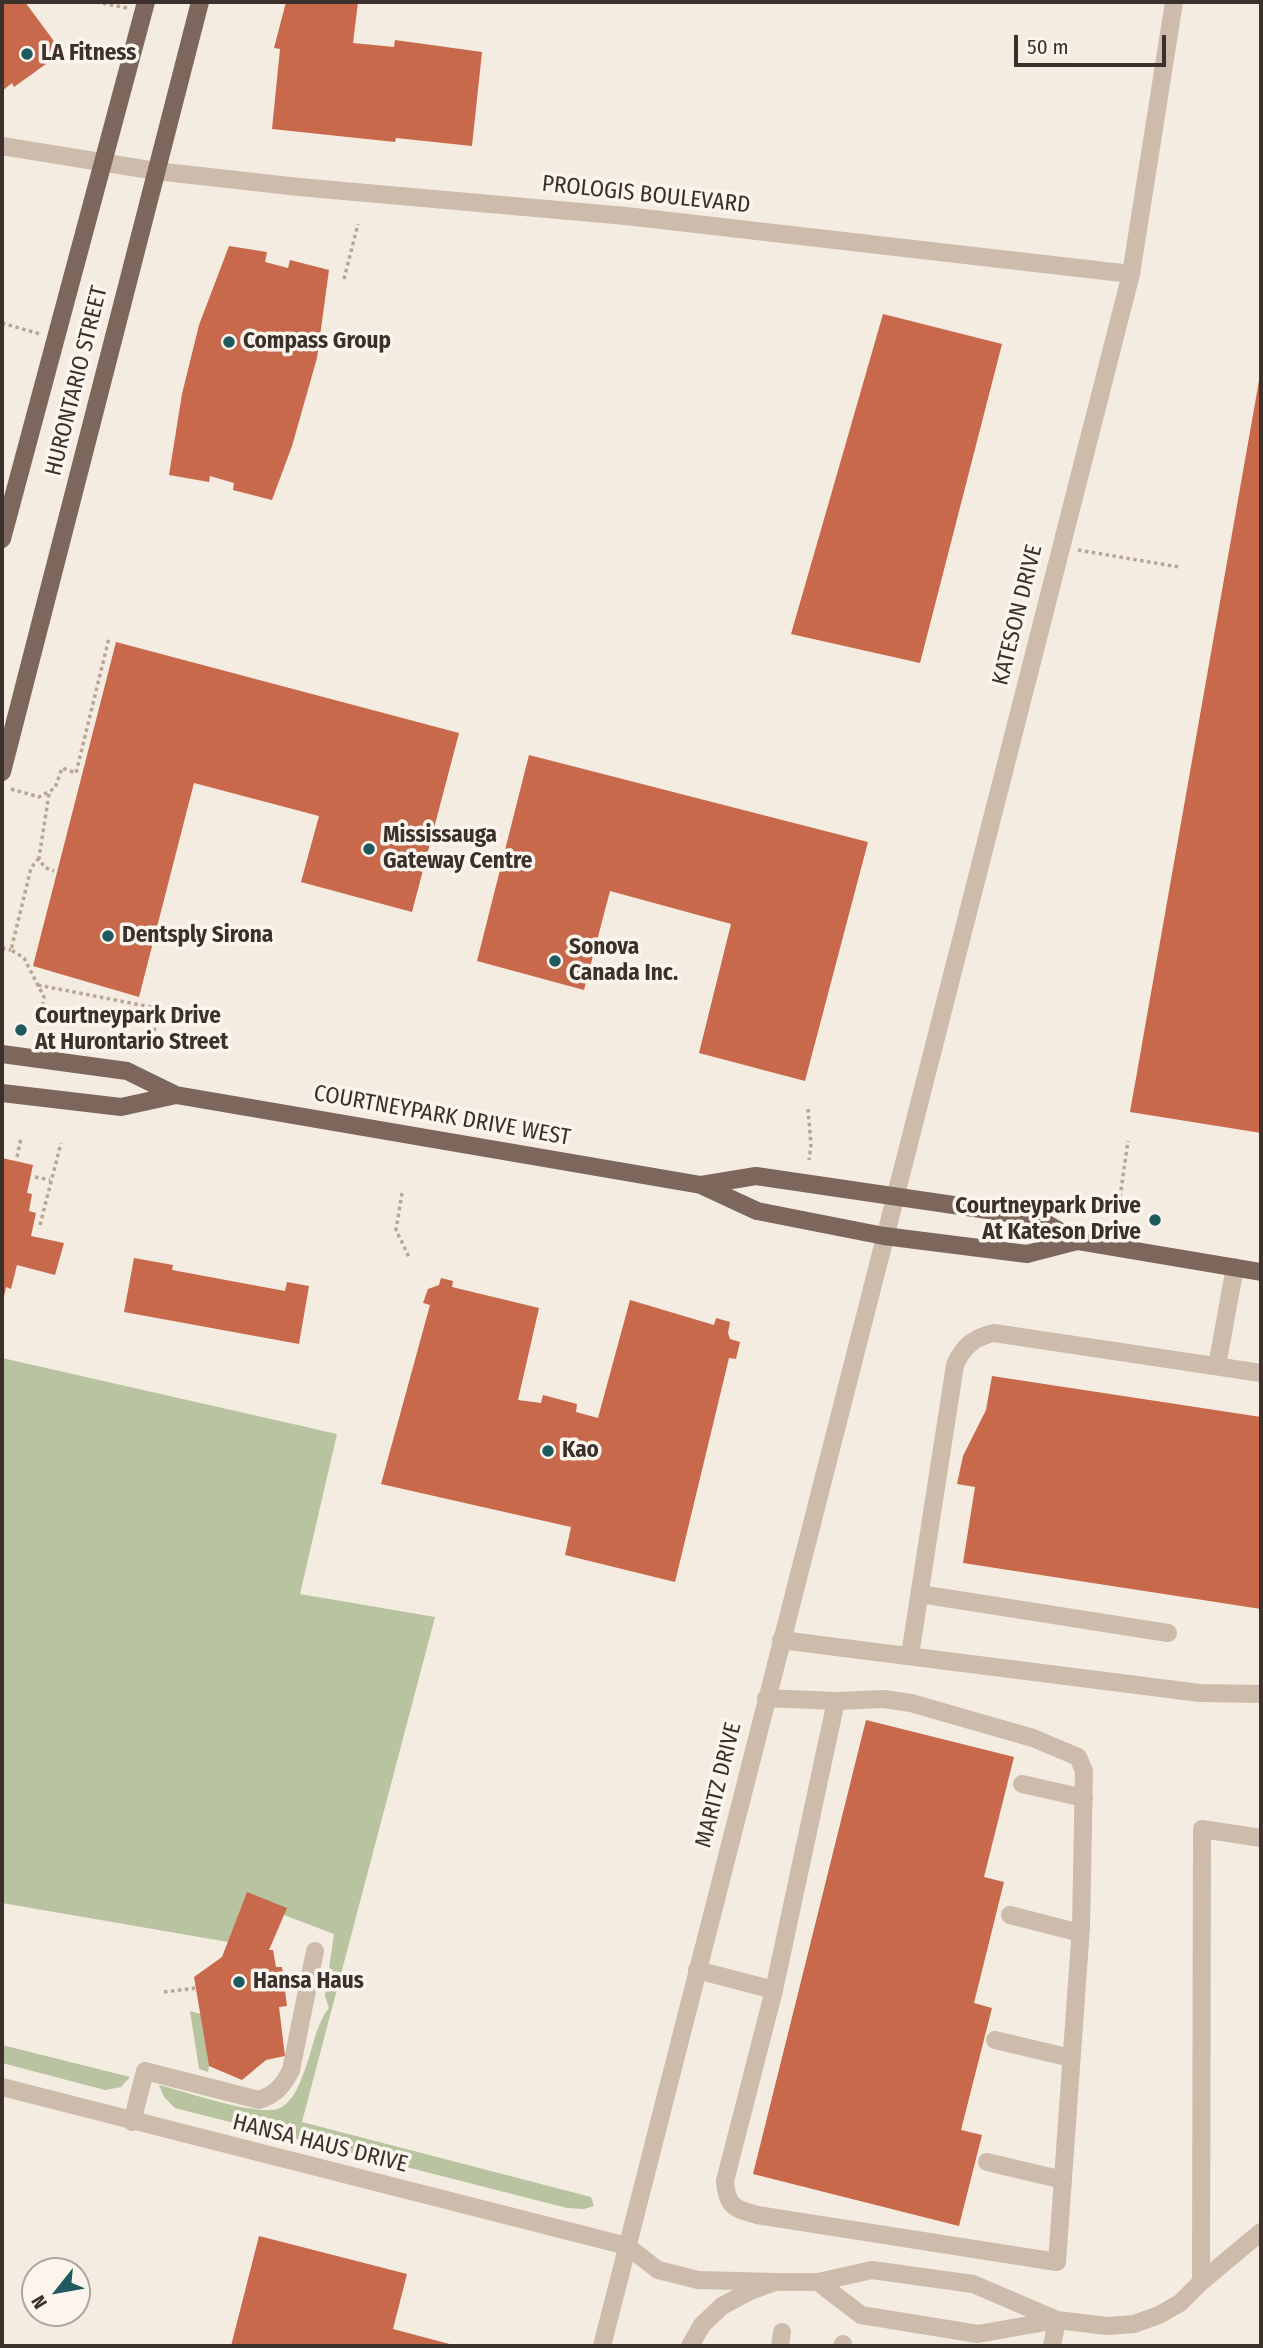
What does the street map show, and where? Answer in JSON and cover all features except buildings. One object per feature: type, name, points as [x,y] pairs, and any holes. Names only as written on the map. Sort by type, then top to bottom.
[{"type":"main road","name":"HURONTARIO STREET","points":[[2,772],[200,2]]},
{"type":"main road","name":"HURONTARIO STREET","points":[[2,539],[144,6]]},
{"type":"main road","name":"COURTNEYPARK DRIVE WEST","points":[[2,1054],[127,1071],[176,1095],[701,1185],[757,1211],[884,1236],[1027,1254],[1077,1241]]},
{"type":"main road","name":"COURTNEYPARK DRIVE WEST","points":[[2,1093],[121,1107],[176,1095]]},
{"type":"main road","name":"COURTNEYPARK DRIVE WEST","points":[[701,1185],[756,1176],[1035,1217],[1077,1241],[1261,1272]]},
{"type":"street","name":"KATESON DRIVE","points":[[884,1236],[1131,274],[1148,180],[1174,2]]},
{"type":"street","name":"PROLOGIS BOULEVARD","points":[[2,146],[156,171],[626,216],[1131,274]]},
{"type":"street","name":"MARITZ DRIVE","points":[[602,2346],[884,1236]]},
{"type":"street","points":[[1217,1366],[1235,1267]]},
{"type":"street","points":[[910,1655],[955,1364],[959,1354],[970,1342],[994,1333],[1261,1373]]},
{"type":"street","points":[[920,1594],[1168,1633]]},
{"type":"street","points":[[780,1640],[1200,1693],[1261,1694]]},
{"type":"street","points":[[766,1698],[836,1701],[884,1699],[911,1703],[1033,1738],[1065,1749],[1078,1757],[1084,1771],[1080,1933],[1057,2262],[771,2217],[736,2209],[726,2196],[725,2180],[774,1990],[836,1701]]},
{"type":"street","points":[[1022,1784],[1084,1798]]},
{"type":"street","points":[[1201,2282],[1202,1829],[1261,1838]]},
{"type":"street","points":[[1010,1915],[1080,1933]]},
{"type":"street","points":[[132,2122],[145,2071],[259,2100],[273,2095],[284,2085],[291,2070],[315,1951]]},
{"type":"street","points":[[697,1970],[774,1990]]},
{"type":"street","points":[[995,2040],[1071,2058]]},
{"type":"street","name":"HANSA HAUS DRIVE","points":[[2,2088],[627,2246]]},
{"type":"street","points":[[987,2162],[1063,2180]]},
{"type":"street","points":[[627,2246],[658,2270],[698,2280],[818,2282],[872,2270],[972,2284],[1057,2320],[1107,2326],[1134,2324],[1159,2315],[1180,2303],[1261,2232]]},
{"type":"street","points":[[690,2346],[702,2325],[723,2306],[750,2291],[775,2282]]},
{"type":"street","points":[[818,2282],[862,2315],[978,2334],[1057,2320]]},
{"type":"street","points":[[1052,2346],[1057,2320]]},
{"type":"path","points":[[96,2],[144,6]]},
{"type":"path","points":[[344,279],[358,224]]},
{"type":"path","points":[[2,323],[55,339]]},
{"type":"path","points":[[1061,547],[1179,567]]},
{"type":"path","points":[[2,786],[39,797],[55,788],[62,768],[76,773],[108,638]]},
{"type":"path","points":[[11,950],[31,868],[39,858],[50,792]]},
{"type":"path","points":[[39,858],[44,867],[54,871]]},
{"type":"path","points":[[2,948],[24,958],[44,997],[34,1058]]},
{"type":"path","points":[[38,985],[156,1008],[153,1047]]},
{"type":"path","points":[[808,1109],[811,1144],[808,1160]]},
{"type":"path","points":[[17,1157],[21,1138]]},
{"type":"path","points":[[1119,1204],[1128,1142]]},
{"type":"path","points":[[40,1225],[61,1143]]},
{"type":"path","points":[[35,1177],[51,1181]]},
{"type":"path","points":[[402,1193],[396,1230],[409,1257]]},
{"type":"path","points":[[164,1992],[196,1988]]},
{"type":"green space","points":[[2,1358],[337,1434],[300,1594],[435,1617],[302,2122],[591,2197],[594,2206],[584,2209],[567,2208],[175,2108],[164,2097],[159,2085],[240,2107],[270,2110],[285,2105],[299,2084],[318,2029],[329,2008],[325,1996],[334,1934],[284,1915],[247,1893],[228,1942],[2,1903]]},
{"type":"green space","points":[[190,2011],[201,2014],[208,2072],[199,2069]]},
{"type":"green space","points":[[2,2045],[130,2077],[121,2087],[105,2090],[2,2063]]},
{"type":"place","name":"LA Fitness","points":[[27,54]]},
{"type":"place","name":"Compass Group","points":[[229,342]]},
{"type":"place","name":"Mississauga Gateway Centre","points":[[369,849]]},
{"type":"place","name":"Dentsply Sirona","points":[[108,936]]},
{"type":"place","name":"Sonova Canada Inc.","points":[[555,961]]},
{"type":"place","name":"Courtneypark Drive At Hurontario Street","points":[[21,1030]]},
{"type":"place","name":"Courtneypark Drive At Kateson Drive","points":[[1155,1220]]},
{"type":"place","name":"Kao","points":[[548,1451]]},
{"type":"place","name":"Hansa Haus","points":[[239,1982]]}]
